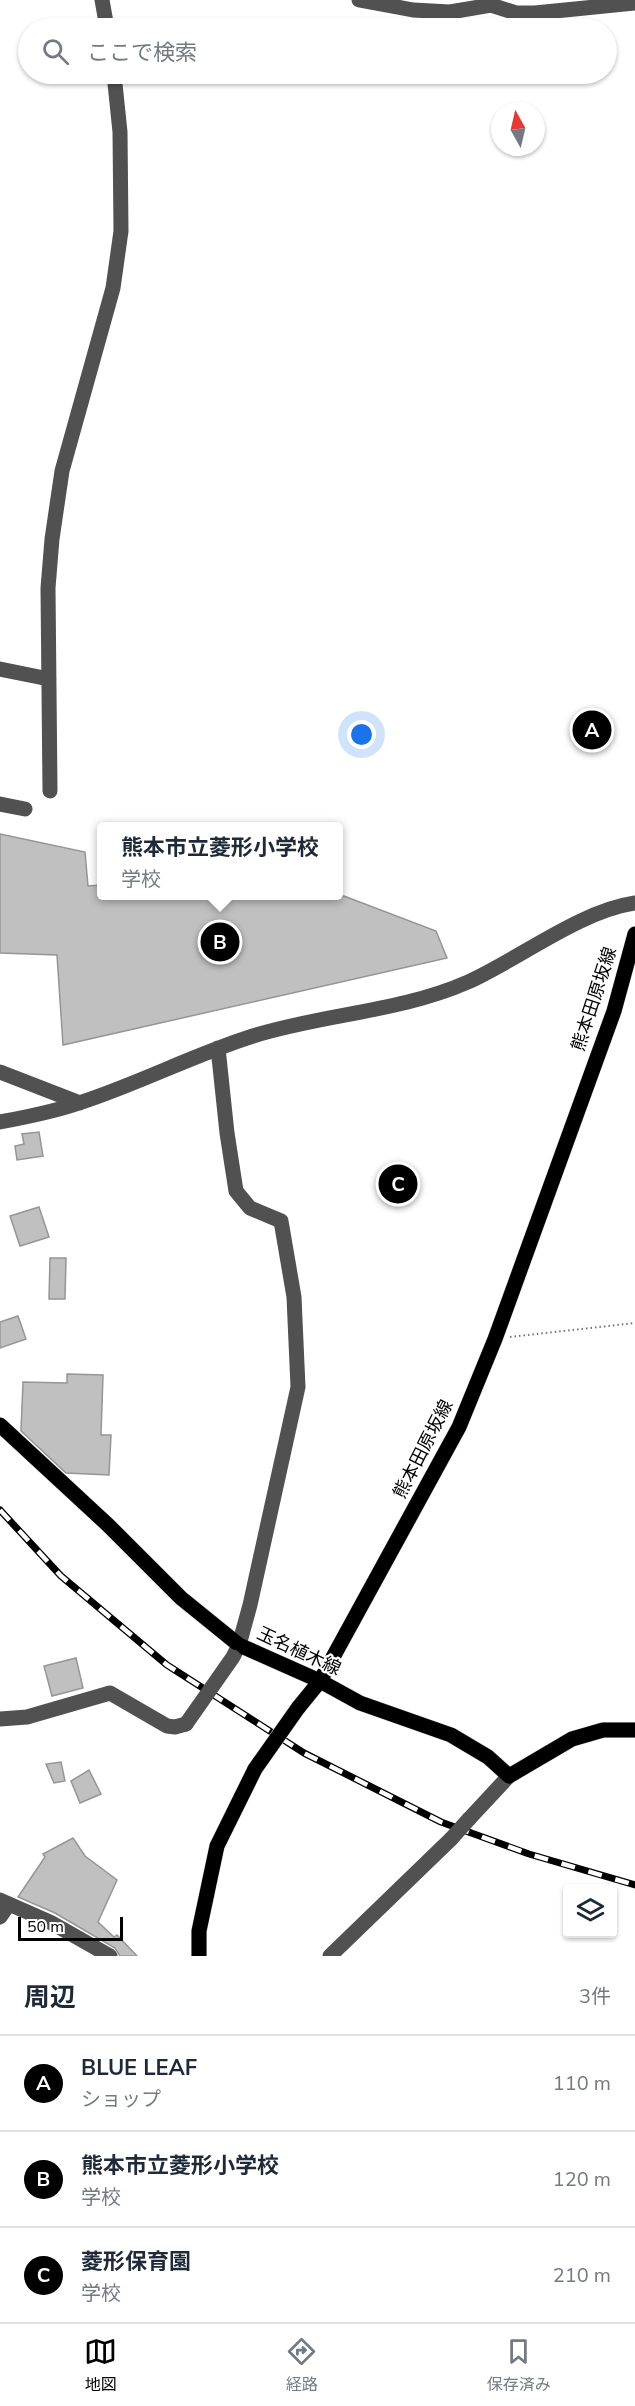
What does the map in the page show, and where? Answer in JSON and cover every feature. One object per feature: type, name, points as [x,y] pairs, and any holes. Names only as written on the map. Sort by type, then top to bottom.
[{"type":"main road","name":"熊本田原坂線","points":[[199,1956],[199,1931],[217,1846],[255,1768],[320,1681],[459,1427],[495,1339],[614,1011],[635,934]]},
{"type":"main road","name":"玉名植木線","points":[[0,1425],[108,1525],[236,1651],[320,1681],[360,1702],[451,1736],[488,1757],[509,1776]]},
{"type":"main road","points":[[509,1776],[572,1739],[603,1730],[635,1730]]},
{"type":"street","points":[[102,0],[105,18]]},
{"type":"street","points":[[359,0],[413,10],[450,12],[491,2],[516,13],[635,3]]},
{"type":"street","points":[[50,791],[48,588],[52,539],[62,471],[113,288],[121,231],[120,132],[115,84]]},
{"type":"street","points":[[0,669],[49,679]]},
{"type":"street","points":[[0,804],[25,809]]},
{"type":"street","points":[[0,1122],[80,1103],[218,1048],[295,1024],[423,998],[468,982],[588,919],[622,905],[635,903]]},
{"type":"street","points":[[0,1719],[27,1717],[110,1694],[167,1726],[175,1727],[186,1724],[236,1651],[298,1387],[294,1297],[280,1221],[250,1208],[236,1191],[218,1048]]},
{"type":"street","points":[[0,1072],[80,1103]]},
{"type":"street","points":[[330,1956],[451,1839],[509,1776]]},
{"type":"street","points":[[0,1917],[5,1902],[50,1922],[110,1956]]},
{"type":"path","points":[[495,1339],[635,1323]]},
{"type":"building","points":[[580,717],[611,725],[602,743],[574,736]]},
{"type":"building","points":[[0,834],[85,852],[88,886],[97,885],[97,900],[343,900],[344,896],[436,931],[447,958],[63,1045],[57,955],[0,953]]},
{"type":"building","points":[[39,1132],[43,1156],[17,1160],[15,1146],[24,1144],[22,1134]]},
{"type":"building","points":[[39,1207],[49,1237],[20,1246],[10,1216]]},
{"type":"building","points":[[50,1258],[66,1258],[65,1299],[49,1299]]},
{"type":"building","points":[[18,1316],[26,1339],[0,1348],[0,1322]]},
{"type":"building","points":[[67,1374],[103,1375],[101,1435],[111,1435],[109,1475],[66,1473],[21,1431],[23,1382],[67,1383]]},
{"type":"building","points":[[76,1658],[83,1688],[52,1696],[44,1666]]},
{"type":"building","points":[[61,1762],[65,1781],[54,1783],[46,1764]]},
{"type":"building","points":[[89,1770],[101,1794],[80,1803],[71,1781]]},
{"type":"building","points":[[73,1838],[85,1856],[117,1880],[98,1922],[114,1937],[117,1935],[137,1956],[120,1956],[115,1948],[55,1913],[18,1897],[45,1857],[43,1854]]},
{"type":"railway","points":[[0,1510],[61,1576],[167,1665],[304,1753],[441,1822],[529,1854],[635,1885]]},
{"type":"place","name":"BLUE LEAF","points":[[592,730]]},
{"type":"place","name":"熊本市立菱形小学校","points":[[220,942]]},
{"type":"place","name":"菱形保育園","points":[[398,1184]]}]
